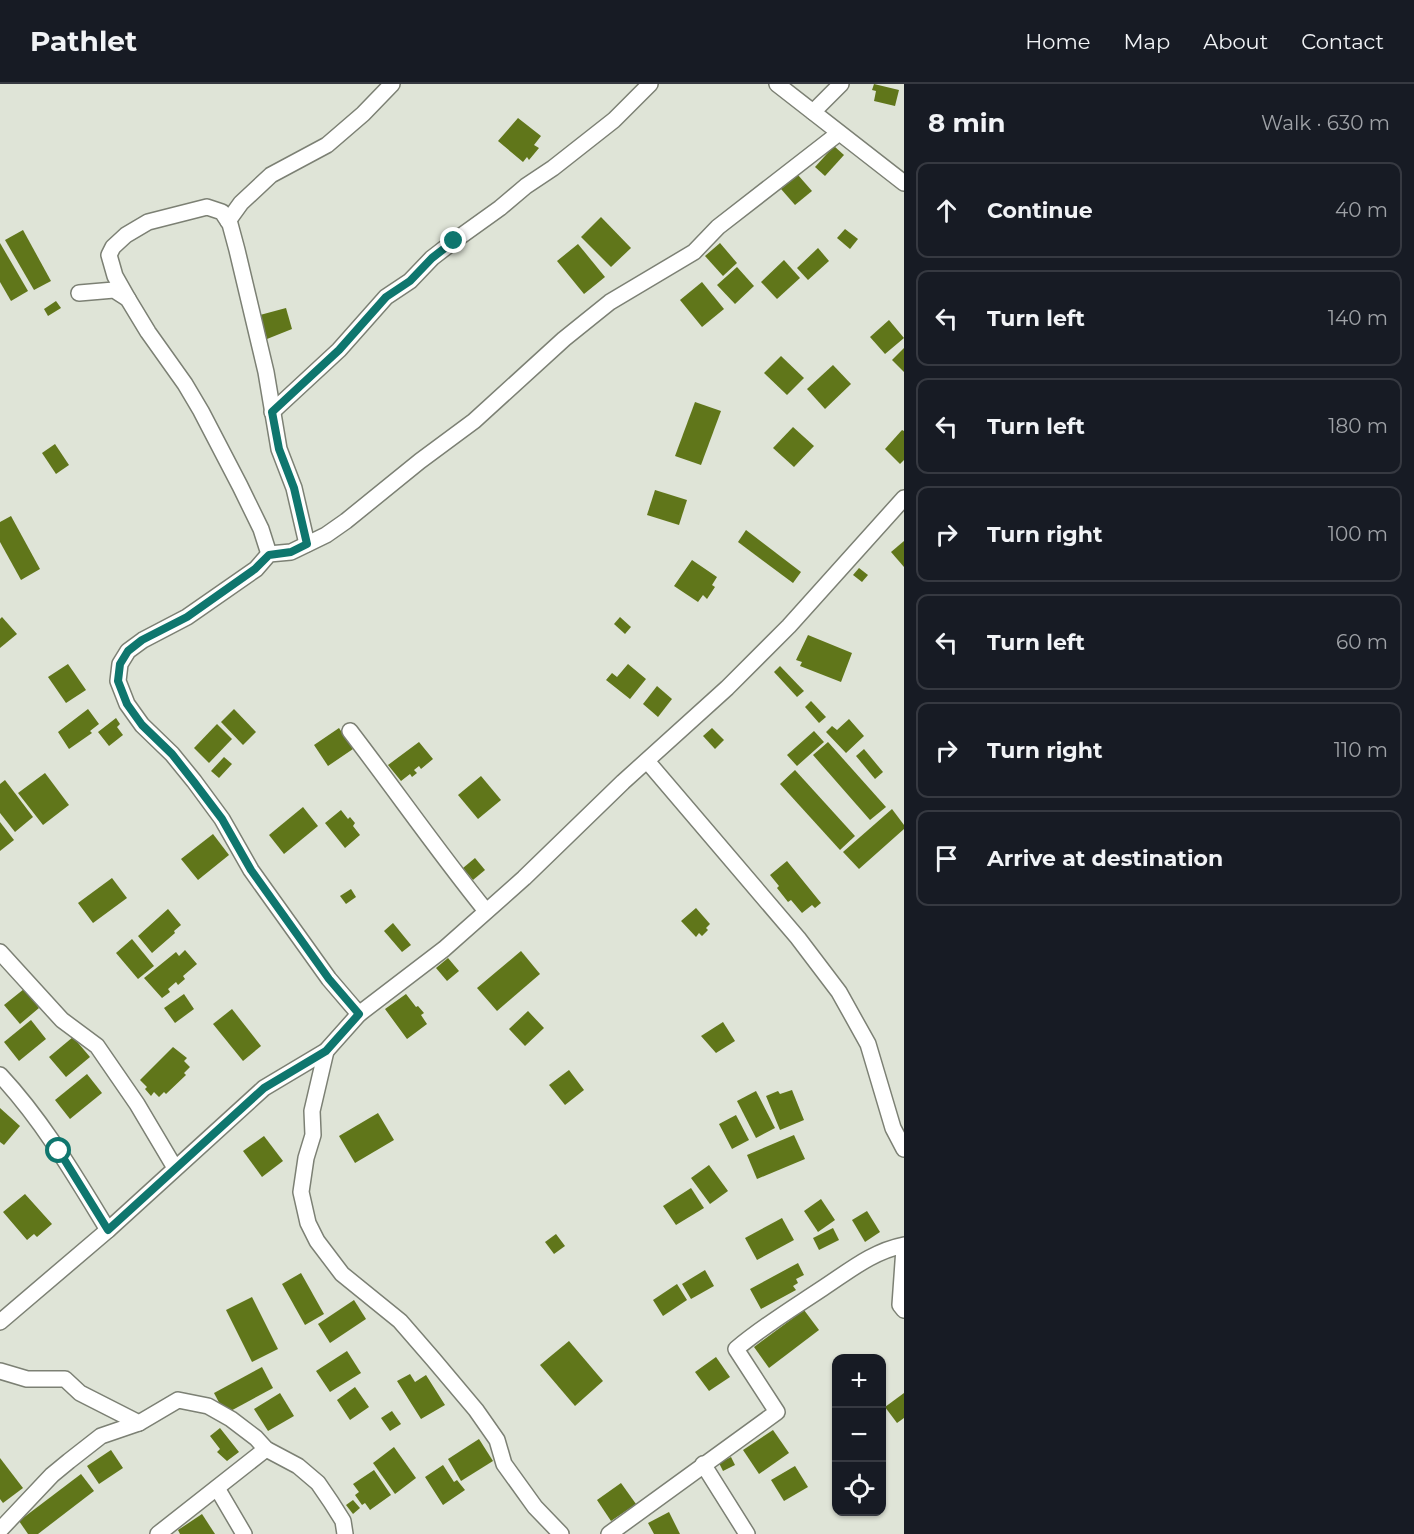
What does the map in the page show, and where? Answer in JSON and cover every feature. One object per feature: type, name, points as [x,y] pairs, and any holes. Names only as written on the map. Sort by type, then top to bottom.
[{"type":"street","points":[[228,221],[241,204],[271,175],[327,145],[363,114],[392,84]]},
{"type":"street","points":[[272,412],[339,350],[386,297],[410,281],[432,258],[614,120],[650,84]]},
{"type":"street","points":[[777,84],[904,183]]},
{"type":"street","points":[[813,112],[841,84]]},
{"type":"street","points":[[359,1014],[329,979],[251,870],[222,819],[172,754],[142,725],[127,704],[118,681],[120,664],[128,651],[142,640],[187,617],[241,580],[269,555],[291,552],[326,535],[346,521],[474,421],[564,339],[610,302],[694,252],[718,227],[839,133]]},
{"type":"street","points":[[269,555],[248,503],[201,411],[115,276],[109,255],[112,247],[126,234],[148,222],[207,207],[222,212],[228,221],[259,340],[279,449],[294,488],[307,544]]},
{"type":"street","points":[[78,293],[114,290],[128,299]]},
{"type":"street","points":[[0,1322],[108,1230],[264,1088],[326,1051],[359,1014],[444,949],[524,878],[727,688],[789,626],[904,498]]},
{"type":"street","points":[[350,731],[486,911]]},
{"type":"street","points":[[647,761],[798,938],[839,992],[868,1044],[893,1128],[904,1149]]},
{"type":"street","points":[[0,952],[62,1020],[97,1046],[137,1104],[175,1168]]},
{"type":"street","points":[[326,1051],[312,1111],[313,1135],[306,1158],[301,1192],[308,1223],[317,1241],[342,1274],[400,1321],[433,1359],[491,1432],[504,1464],[535,1507],[561,1534]]},
{"type":"street","points":[[0,1075],[28,1106],[108,1230]]},
{"type":"street","points":[[609,1534],[777,1412],[736,1349],[757,1331],[866,1259],[888,1248],[904,1247],[900,1305],[904,1310]]},
{"type":"street","points":[[0,1371],[27,1379],[65,1379],[80,1393],[139,1423]]},
{"type":"street","points":[[0,1530],[52,1475],[101,1436],[139,1423],[178,1400],[208,1406],[231,1419],[256,1438],[266,1449],[298,1466],[318,1483],[343,1521],[345,1534]]},
{"type":"street","points":[[158,1534],[266,1449]]},
{"type":"street","points":[[703,1464],[747,1534]]},
{"type":"street","points":[[217,1488],[244,1534]]},
{"type":"building","points":[[874,84],[899,90],[895,106],[874,101],[876,91],[872,90]]},
{"type":"building","points":[[518,118],[541,136],[534,145],[539,148],[529,160],[527,157],[523,162],[498,141]]},
{"type":"building","points":[[834,146],[844,155],[825,176],[815,167]]},
{"type":"building","points":[[798,175],[812,191],[795,205],[781,189]]},
{"type":"building","points":[[601,217],[631,248],[611,267],[581,237]]},
{"type":"building","points":[[845,229],[858,239],[850,249],[837,238]]},
{"type":"building","points":[[23,230],[51,281],[34,290],[5,240]]},
{"type":"building","points":[[0,243],[28,291],[11,301],[0,282]]},
{"type":"building","points":[[720,243],[737,263],[723,276],[705,256]]},
{"type":"building","points":[[578,244],[605,277],[584,294],[557,261]]},
{"type":"building","points":[[818,248],[829,261],[808,280],[797,268]]},
{"type":"building","points":[[784,260],[800,278],[777,299],[761,282]]},
{"type":"building","points":[[737,267],[754,286],[735,304],[717,285]]},
{"type":"building","points":[[702,282],[724,309],[702,327],[680,300]]},
{"type":"building","points":[[56,301],[61,308],[48,316],[44,309]]},
{"type":"building","points":[[286,308],[292,329],[267,339],[260,315]]},
{"type":"building","points":[[889,320],[904,338],[885,354],[870,337]]},
{"type":"building","points":[[904,348],[904,372],[892,360]]},
{"type":"building","points":[[781,356],[804,378],[787,395],[764,373]]},
{"type":"building","points":[[833,365],[851,384],[825,409],[807,389]]},
{"type":"building","points":[[695,402],[721,411],[701,465],[675,456]]},
{"type":"building","points":[[793,427],[814,446],[794,467],[773,448]]},
{"type":"building","points":[[902,430],[904,431],[904,460],[900,464],[885,449]]},
{"type":"building","points":[[55,444],[69,465],[56,474],[42,453]]},
{"type":"building","points":[[655,490],[687,500],[679,525],[647,515]]},
{"type":"building","points":[[11,516],[40,569],[21,580],[0,542],[0,522]]},
{"type":"building","points":[[746,530],[801,572],[793,583],[738,542]]},
{"type":"building","points":[[904,541],[904,567],[891,552]]},
{"type":"building","points":[[692,560],[717,577],[712,585],[715,587],[707,599],[703,595],[698,602],[674,586]]},
{"type":"building","points":[[859,568],[868,575],[862,582],[853,575]]},
{"type":"building","points":[[2,617],[17,634],[0,648],[0,619]]},
{"type":"building","points":[[620,617],[631,627],[625,634],[614,624]]},
{"type":"building","points":[[808,635],[852,653],[841,682],[800,666],[802,662],[796,660]]},
{"type":"building","points":[[68,664],[86,690],[66,703],[48,677]]},
{"type":"building","points":[[628,664],[646,679],[630,699],[606,680],[612,673],[617,677]]},
{"type":"building","points":[[780,666],[804,691],[797,697],[774,672]]},
{"type":"building","points":[[657,686],[672,699],[658,717],[643,704]]},
{"type":"building","points":[[811,701],[826,717],[819,723],[805,707]]},
{"type":"building","points":[[88,709],[99,724],[90,731],[92,733],[69,749],[58,732]]},
{"type":"building","points":[[234,709],[256,732],[243,745],[221,722]]},
{"type":"building","points":[[116,718],[120,724],[117,727],[123,735],[109,746],[98,732]]},
{"type":"building","points":[[849,719],[864,736],[846,753],[826,732],[832,726],[837,730]]},
{"type":"building","points":[[217,724],[232,739],[209,763],[194,748]]},
{"type":"building","points":[[339,728],[353,749],[328,766],[314,745]]},
{"type":"building","points":[[712,728],[724,740],[715,749],[703,736]]},
{"type":"building","points":[[814,731],[824,742],[797,766],[787,755]]},
{"type":"building","points":[[419,742],[433,759],[421,769],[419,766],[414,770],[417,773],[412,777],[410,774],[401,781],[388,765]]},
{"type":"building","points":[[828,742],[886,807],[870,820],[813,755]]},
{"type":"building","points":[[864,749],[883,772],[875,779],[856,756]]},
{"type":"building","points":[[224,757],[232,764],[219,778],[211,771]]},
{"type":"building","points":[[795,770],[855,836],[840,850],[780,784]]},
{"type":"building","points":[[45,773],[69,805],[43,825],[18,793]]},
{"type":"building","points":[[481,776],[501,800],[478,819],[458,795]]},
{"type":"building","points":[[5,780],[33,817],[15,832],[0,813],[0,784]]},
{"type":"building","points":[[303,807],[318,826],[284,854],[269,835]]},
{"type":"building","points":[[892,809],[904,825],[904,829],[859,869],[843,852]]},
{"type":"building","points":[[341,810],[348,819],[350,817],[355,823],[353,826],[360,835],[345,848],[325,823]]},
{"type":"building","points":[[0,822],[14,840],[0,851]]},
{"type":"building","points":[[213,834],[229,855],[198,880],[181,859]]},
{"type":"building","points":[[475,858],[485,870],[473,880],[463,868]]},
{"type":"building","points":[[787,861],[821,903],[815,908],[812,905],[802,913],[791,900],[788,902],[777,888],[779,886],[770,875]]},
{"type":"building","points":[[112,878],[127,898],[93,923],[78,903]]},
{"type":"building","points":[[351,889],[356,897],[346,904],[340,896]]},
{"type":"building","points":[[696,908],[710,924],[702,936],[699,933],[696,937],[681,921]]},
{"type":"building","points":[[168,909],[181,925],[152,953],[138,936]]},
{"type":"building","points":[[393,923],[411,945],[402,952],[384,931]]},
{"type":"building","points":[[132,939],[154,966],[138,979],[116,953]]},
{"type":"building","points":[[185,950],[197,964],[183,976],[185,979],[178,985],[176,982],[168,989],[170,992],[162,998],[144,978],[176,952],[179,956]]},
{"type":"building","points":[[521,951],[540,974],[497,1011],[477,988]]},
{"type":"building","points":[[448,958],[459,971],[447,981],[436,968]]},
{"type":"building","points":[[24,989],[39,1008],[20,1024],[4,1005]]},
{"type":"building","points":[[184,994],[194,1009],[175,1023],[164,1008]]},
{"type":"building","points":[[406,994],[424,1013],[421,1015],[427,1024],[407,1039],[385,1009]]},
{"type":"building","points":[[232,1009],[261,1046],[243,1061],[213,1024]]},
{"type":"building","points":[[528,1011],[544,1028],[525,1046],[509,1029]]},
{"type":"building","points":[[31,1020],[46,1039],[19,1061],[4,1042]]},
{"type":"building","points":[[723,1022],[735,1041],[716,1053],[701,1036]]},
{"type":"building","points":[[73,1037],[90,1057],[66,1077],[49,1057]]},
{"type":"building","points":[[173,1047],[187,1058],[184,1061],[190,1067],[184,1073],[186,1075],[166,1094],[164,1092],[159,1097],[154,1092],[151,1096],[145,1089],[147,1087],[140,1080]]},
{"type":"building","points":[[569,1070],[584,1090],[565,1105],[549,1085]]},
{"type":"building","points":[[87,1074],[102,1093],[70,1119],[55,1100]]},
{"type":"building","points":[[792,1090],[804,1120],[780,1130],[766,1096],[778,1091],[780,1094]]},
{"type":"building","points":[[756,1091],[775,1128],[756,1138],[737,1101]]},
{"type":"building","points":[[0,1108],[20,1126],[4,1145],[0,1142]]},
{"type":"building","points":[[378,1113],[394,1140],[355,1163],[339,1136]]},
{"type":"building","points":[[736,1115],[749,1140],[732,1149],[719,1124]]},
{"type":"building","points":[[794,1135],[805,1159],[757,1179],[747,1155]]},
{"type":"building","points":[[264,1136],[283,1161],[262,1177],[243,1151]]},
{"type":"building","points":[[709,1165],[728,1191],[710,1204],[691,1178]]},
{"type":"building","points":[[691,1188],[704,1208],[676,1225],[663,1206]]},
{"type":"building","points":[[25,1194],[52,1224],[37,1237],[34,1234],[27,1240],[3,1212]]},
{"type":"building","points":[[821,1199],[835,1220],[818,1232],[804,1211]]},
{"type":"building","points":[[867,1211],[880,1232],[865,1242],[852,1220]]},
{"type":"building","points":[[782,1218],[794,1240],[757,1260],[745,1238]]},
{"type":"building","points":[[833,1228],[839,1240],[819,1250],[813,1238]]},
{"type":"building","points":[[556,1234],[565,1246],[554,1254],[545,1242]]},
{"type":"building","points":[[798,1263],[804,1275],[796,1279],[798,1283],[793,1286],[796,1290],[761,1309],[750,1289]]},
{"type":"building","points":[[705,1270],[714,1286],[691,1299],[682,1284]]},
{"type":"building","points":[[301,1273],[324,1314],[305,1325],[282,1284]]},
{"type":"building","points":[[677,1284],[687,1300],[663,1316],[653,1300]]},
{"type":"building","points":[[252,1297],[278,1349],[252,1362],[226,1310]]},
{"type":"building","points":[[354,1300],[366,1319],[330,1343],[318,1324]]},
{"type":"building","points":[[804,1310],[819,1330],[769,1368],[754,1347]]},
{"type":"building","points":[[569,1341],[603,1381],[575,1406],[540,1365]]},
{"type":"building","points":[[347,1351],[361,1373],[330,1392],[316,1371]]},
{"type":"building","points":[[716,1357],[730,1377],[709,1391],[695,1372]]},
{"type":"building","points":[[262,1367],[273,1388],[225,1414],[214,1393]]},
{"type":"building","points":[[410,1374],[415,1382],[426,1375],[445,1405],[421,1419],[397,1381]]},
{"type":"building","points":[[355,1387],[369,1407],[350,1420],[337,1400]]},
{"type":"building","points":[[280,1393],[294,1416],[268,1431],[254,1409]]},
{"type":"building","points":[[904,1393],[904,1418],[897,1423],[886,1406]]},
{"type":"building","points":[[392,1411],[401,1424],[390,1431],[381,1418]]},
{"type":"building","points":[[220,1428],[239,1452],[227,1461],[217,1452],[220,1449],[210,1436]]},
{"type":"building","points":[[773,1430],[789,1453],[759,1474],[743,1450]]},
{"type":"building","points":[[479,1439],[493,1461],[461,1481],[448,1459]]},
{"type":"building","points":[[394,1447],[416,1478],[395,1494],[373,1463]]},
{"type":"building","points":[[111,1450],[123,1468],[99,1484],[87,1466]]},
{"type":"building","points":[[731,1457],[735,1465],[723,1471],[719,1463]]},
{"type":"building","points":[[0,1458],[23,1488],[3,1503],[0,1499]]},
{"type":"building","points":[[443,1465],[454,1482],[457,1480],[465,1490],[443,1505],[425,1477]]},
{"type":"building","points":[[795,1466],[808,1487],[784,1501],[771,1480]]},
{"type":"building","points":[[374,1470],[391,1495],[370,1510],[365,1503],[362,1505],[355,1495],[359,1492],[353,1484]]},
{"type":"building","points":[[81,1474],[94,1491],[38,1534],[28,1534],[19,1521]]},
{"type":"building","points":[[621,1483],[636,1504],[611,1521],[597,1500]]},
{"type":"building","points":[[353,1500],[360,1508],[353,1514],[346,1505]]},
{"type":"building","points":[[669,1512],[680,1534],[654,1534],[648,1523]]},
{"type":"building","points":[[202,1514],[215,1534],[180,1534],[178,1530]]},
{"type":"route","points":[[59,1151],[108,1230],[264,1088],[326,1051],[359,1014],[329,979],[251,870],[222,819],[172,754],[142,725],[127,704],[118,681],[120,664],[128,651],[142,640],[187,617],[234,585],[269,555],[291,552],[307,544],[294,488],[279,449],[272,412],[339,350],[386,297],[410,281],[432,258],[454,241]]}]
